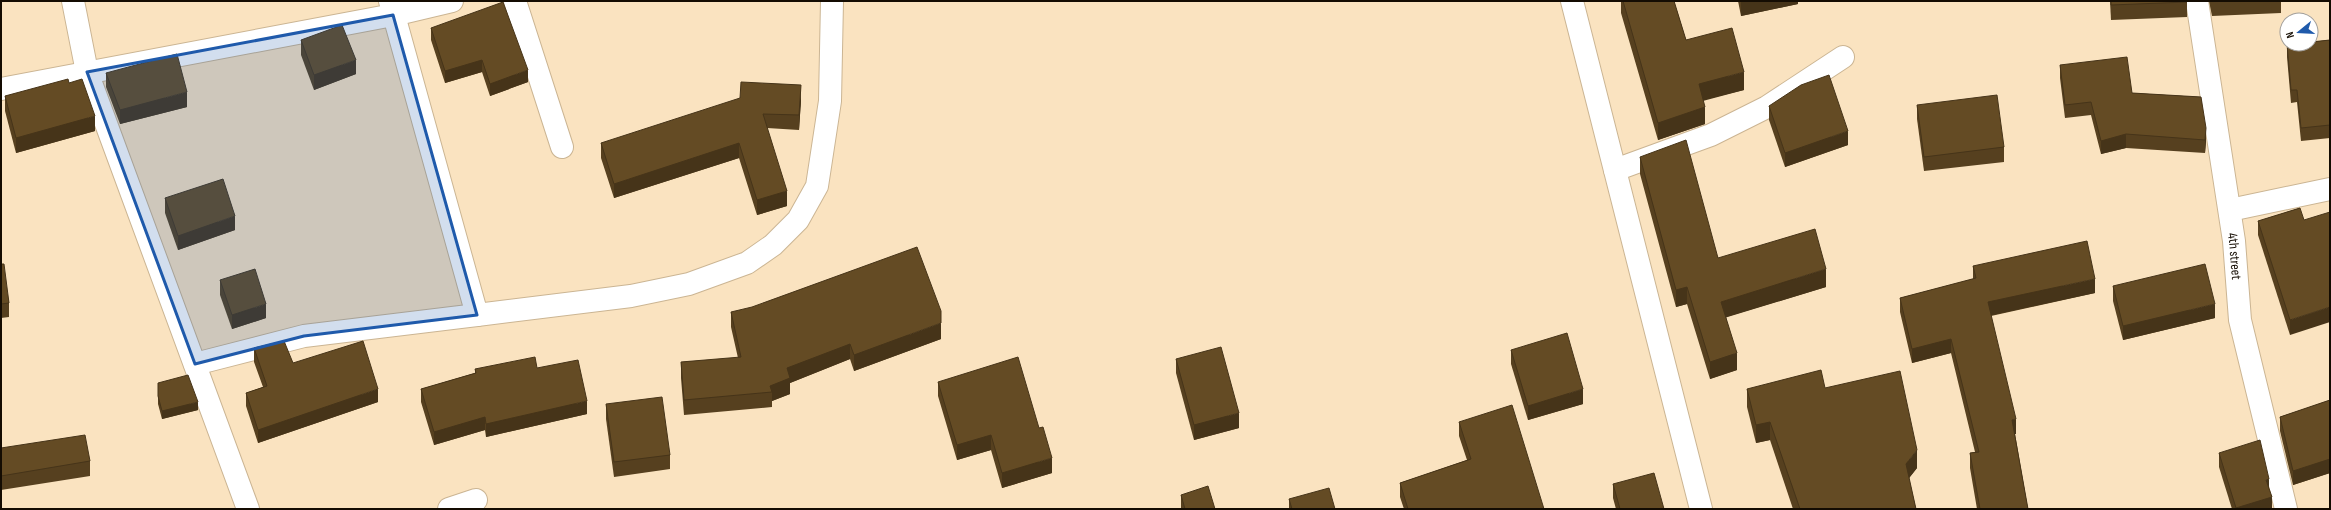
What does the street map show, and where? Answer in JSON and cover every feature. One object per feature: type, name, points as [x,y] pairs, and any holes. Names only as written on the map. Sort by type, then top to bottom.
[{"type":"street","points":[[73,1],[87,72],[248,509]]},
{"type":"street","points":[[1,89],[392,8],[452,1]]},
{"type":"street","points":[[515,1],[562,148]]},
{"type":"street","points":[[195,364],[304,336],[631,296],[689,284],[747,263],[773,245],[798,220],[817,186],[830,100],[832,1]]},
{"type":"street","points":[[1572,1],[1701,509]]},
{"type":"street","name":"4th street","points":[[2197,1],[2230,210],[2240,320],[2286,509]]},
{"type":"street","points":[[392,8],[466,269],[477,315]]},
{"type":"street","points":[[1615,170],[1711,135],[1767,107],[1843,57]]},
{"type":"street","points":[[2230,210],[2330,189]]},
{"type":"street","points":[[449,509],[476,500]]},
{"type":"highlighted area","points":[[393,15],[477,315],[304,336],[195,364],[87,72]]},
{"type":"building","points":[[1623,1],[1674,1],[1686,40],[1732,28],[1744,72],[1699,84],[1705,107],[1658,123]]},
{"type":"building","points":[[2111,1],[2187,1],[2187,2],[2111,5]]},
{"type":"building","points":[[503,2],[528,70],[490,84],[482,60],[445,71],[431,28]]},
{"type":"building","points":[[342,25],[356,60],[314,75],[301,40]]},
{"type":"building","points":[[2330,40],[2330,125],[2301,128],[2297,90],[2291,90],[2288,52],[2319,52],[2319,41]]},
{"type":"building","points":[[177,54],[187,92],[120,110],[106,73]]},
{"type":"building","points":[[2127,57],[2132,93],[2201,97],[2206,128],[2205,140],[2126,134],[2101,141],[2091,102],[2065,105],[2060,65]]},
{"type":"building","points":[[1829,75],[1848,131],[1785,153],[1769,106],[1801,85]]},
{"type":"building","points":[[68,79],[69,83],[82,79],[95,116],[16,138],[5,96]]},
{"type":"building","points":[[741,82],[801,85],[799,115],[763,114],[787,191],[757,200],[739,143],[614,184],[601,143],[740,98]]},
{"type":"building","points":[[1997,95],[2004,147],[1924,157],[1917,105]]},
{"type":"building","points":[[1686,140],[1718,258],[1815,229],[1826,269],[1721,302],[1737,353],[1710,362],[1687,287],[1676,290],[1640,157]]},
{"type":"building","points":[[223,179],[235,216],[178,236],[165,198]]},
{"type":"building","points":[[2300,208],[2304,220],[2330,212],[2330,307],[2290,320],[2258,221]]},
{"type":"building","points":[[2087,241],[2095,279],[1988,302],[2016,419],[2012,420],[2028,509],[1980,509],[1970,453],[1979,452],[1951,339],[1912,349],[1900,298],[1976,278],[1973,266]]},
{"type":"building","points":[[917,247],[941,311],[941,323],[854,355],[850,344],[787,368],[790,378],[770,386],[772,392],[684,400],[681,362],[741,357],[731,312],[752,307]]},
{"type":"building","points":[[1,264],[4,264],[9,303],[1,304]]},
{"type":"building","points":[[2205,264],[2215,304],[2123,326],[2113,286]]},
{"type":"building","points":[[255,269],[266,304],[232,315],[220,280]]},
{"type":"building","points":[[1567,333],[1583,389],[1528,406],[1511,350]]},
{"type":"building","points":[[284,341],[293,363],[363,341],[378,389],[258,430],[246,393],[267,386],[254,348]]},
{"type":"building","points":[[1221,347],[1239,413],[1194,425],[1176,359]]},
{"type":"building","points":[[535,357],[537,368],[578,360],[587,401],[486,424],[485,417],[434,432],[421,389],[476,373],[475,369]]},
{"type":"building","points":[[1018,357],[1039,428],[1043,427],[1052,458],[1002,473],[991,435],[957,445],[938,382]]},
{"type":"building","points":[[1821,370],[1825,388],[1900,371],[1917,450],[1906,464],[1916,509],[1800,509],[1770,422],[1756,425],[1747,389]]},
{"type":"building","points":[[188,375],[198,402],[162,411],[158,396],[158,383]]},
{"type":"building","points":[[662,397],[670,455],[614,462],[606,404]]},
{"type":"building","points":[[2330,400],[2330,459],[2293,471],[2280,417]]},
{"type":"building","points":[[1512,405],[1544,509],[1408,509],[1400,483],[1471,459],[1459,422]]},
{"type":"building","points":[[85,435],[90,461],[1,476],[1,448]]},
{"type":"building","points":[[2260,440],[2269,479],[2266,480],[2272,497],[2236,508],[2219,453]]},
{"type":"building","points":[[1654,473],[1664,509],[1620,509],[1613,484]]},
{"type":"building","points":[[1208,486],[1215,509],[1185,509],[1181,495]]},
{"type":"building","points":[[1329,488],[1335,509],[1292,509],[1289,499]]}]
